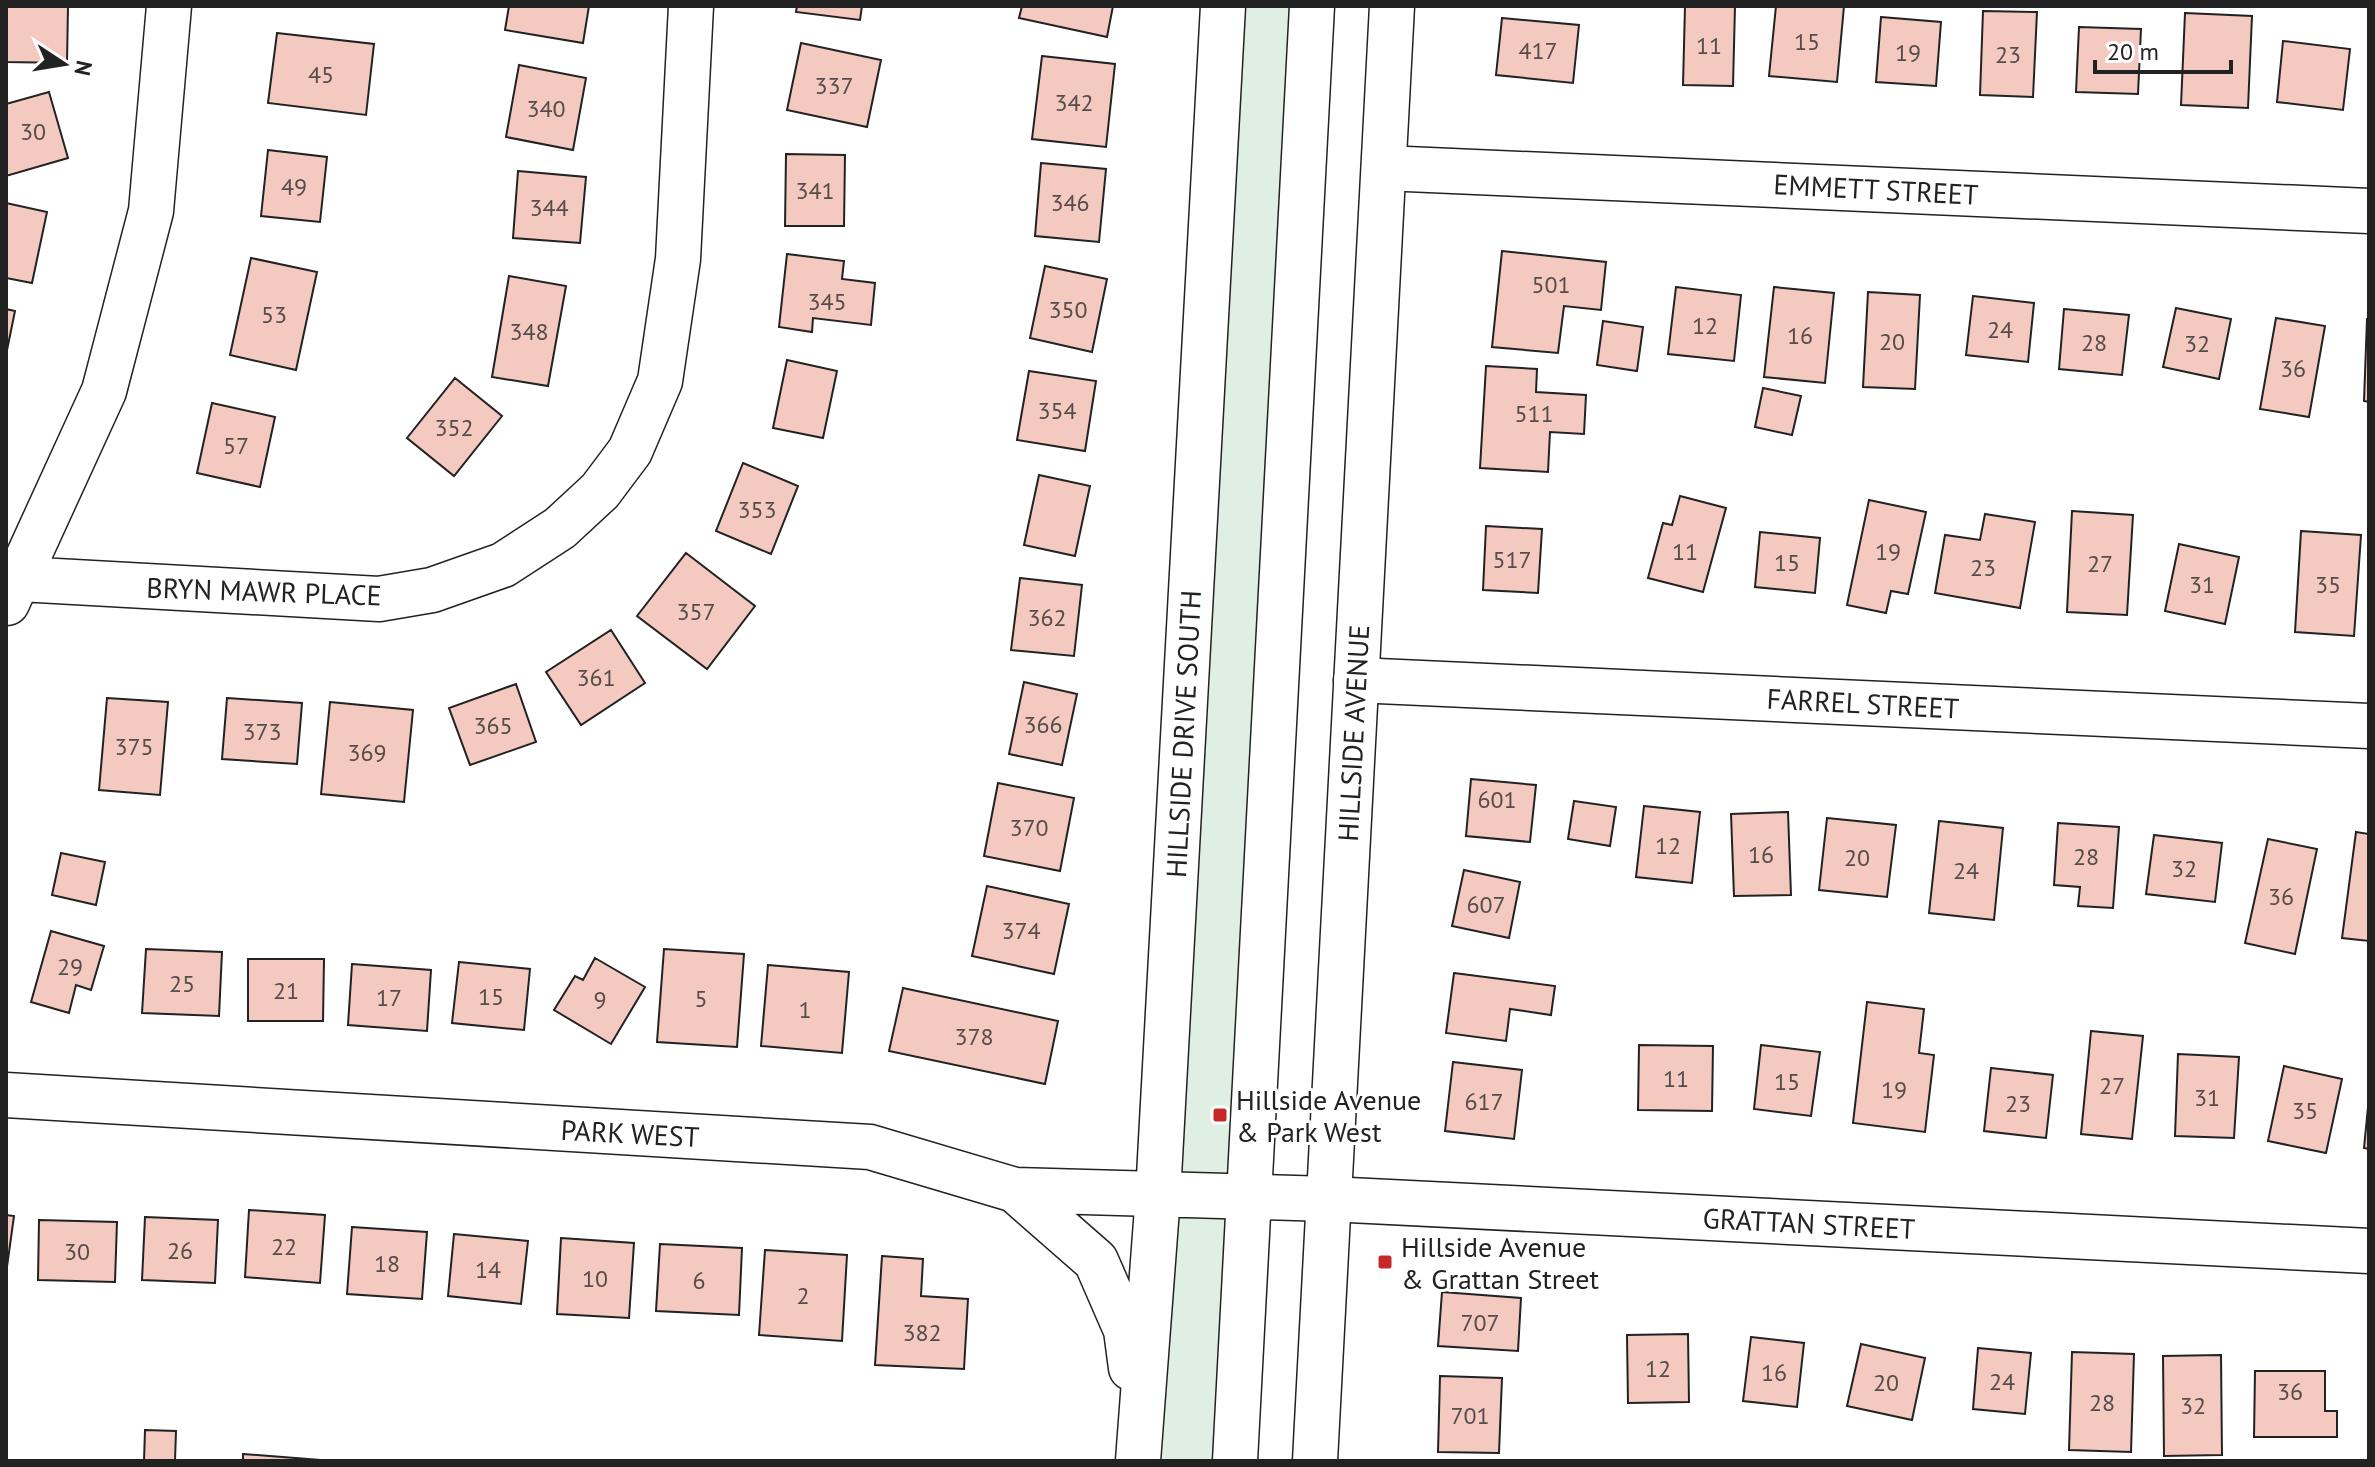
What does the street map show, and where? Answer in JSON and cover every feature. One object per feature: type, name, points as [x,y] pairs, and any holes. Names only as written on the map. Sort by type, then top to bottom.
[{"type":"street","points":[[13,592],[104,391],[148,226],[169,6]]},
{"type":"street","name":"BRYN MAWR PLACE","points":[[13,592],[379,599],[432,590],[503,565],[560,528],[600,491],[630,451],[660,381],[678,259],[691,6]]},
{"type":"street","name":"HILLSIDE DRIVE SOUTH","points":[[1137,1451],[1158,1195],[1223,6]]},
{"type":"street","points":[[1235,1461],[1312,6]]},
{"type":"street","name":"HILLSIDE AVENUE","points":[[1315,1461],[1392,6]]},
{"type":"street","name":"EMMETT STREET","points":[[1384,168],[2369,211]]},
{"type":"street","name":"FARREL STREET","points":[[1356,680],[2369,726]]},
{"type":"street","name":"PARK WEST","points":[[6,1095],[870,1147],[1015,1190],[1249,1197]]},
{"type":"street","points":[[1015,1190],[1096,1261],[1126,1330],[1137,1451]]},
{"type":"street","name":"GRATTAN STREET","points":[[1249,1197],[2369,1251]]},
{"type":"green space","points":[[1223,6],[1312,6],[1235,1461],[1138,1461]]},
{"type":"building","points":[[6,6],[68,6],[67,63],[6,62]]},
{"type":"building","points":[[509,6],[589,6],[583,43],[505,30]]},
{"type":"building","points":[[797,6],[862,6],[860,20],[796,12]]},
{"type":"building","points":[[1022,6],[1113,6],[1107,37],[1019,18]]},
{"type":"building","points":[[1685,6],[1735,6],[1733,86],[1683,85]]},
{"type":"building","points":[[1776,6],[1844,6],[1837,82],[1769,76]]},
{"type":"building","points":[[1983,11],[2037,12],[2033,97],[1980,95]]},
{"type":"building","points":[[2185,13],[2252,16],[2248,108],[2181,105]]},
{"type":"building","points":[[1881,17],[1941,22],[1936,86],[1876,82]]},
{"type":"building","points":[[1502,18],[1579,25],[1573,83],[1496,75]]},
{"type":"building","points":[[2079,27],[2141,29],[2138,94],[2076,92]]},
{"type":"building","points":[[277,33],[374,44],[366,115],[268,103]]},
{"type":"building","points":[[2283,41],[2350,49],[2343,110],[2277,102]]},
{"type":"building","points":[[801,43],[881,60],[867,127],[787,110]]},
{"type":"building","points":[[1042,56],[1115,64],[1106,147],[1032,139]]},
{"type":"building","points":[[519,65],[586,78],[573,150],[506,137]]},
{"type":"building","points":[[49,92],[68,158],[6,176],[6,104]]},
{"type":"building","points":[[268,150],[327,157],[320,222],[261,216]]},
{"type":"building","points":[[786,154],[845,155],[844,226],[785,226]]},
{"type":"building","points":[[1041,163],[1106,169],[1099,242],[1035,236]]},
{"type":"building","points":[[518,171],[586,177],[580,243],[513,238]]},
{"type":"building","points":[[6,203],[47,212],[32,283],[6,278]]},
{"type":"building","points":[[1502,251],[1606,262],[1601,310],[1564,306],[1558,353],[1492,347]]},
{"type":"building","points":[[787,254],[844,261],[842,279],[875,283],[871,325],[813,318],[812,332],[779,327]]},
{"type":"building","points":[[251,258],[317,272],[296,370],[230,355]]},
{"type":"building","points":[[1045,266],[1107,279],[1092,352],[1030,338]]},
{"type":"building","points":[[509,276],[566,286],[548,386],[492,377]]},
{"type":"building","points":[[1676,287],[1741,295],[1734,361],[1668,354]]},
{"type":"building","points":[[1774,287],[1834,293],[1825,383],[1764,377]]},
{"type":"building","points":[[1868,292],[1920,295],[1915,389],[1863,387]]},
{"type":"building","points":[[1973,296],[2034,303],[2028,362],[1966,355]]},
{"type":"building","points":[[2176,308],[2231,319],[2219,379],[2163,367]]},
{"type":"building","points":[[6,309],[15,311],[6,355]]},
{"type":"building","points":[[2064,309],[2129,315],[2122,375],[2059,369]]},
{"type":"building","points":[[2276,318],[2325,326],[2309,417],[2260,409]]},
{"type":"building","points":[[2369,319],[2369,402],[2364,401]]},
{"type":"building","points":[[1603,321],[1643,327],[1637,371],[1597,365]]},
{"type":"building","points":[[787,360],[837,371],[823,438],[773,428]]},
{"type":"building","points":[[1486,366],[1537,369],[1536,392],[1586,395],[1584,434],[1550,432],[1548,472],[1480,468]]},
{"type":"building","points":[[1029,371],[1096,381],[1085,451],[1017,440]]},
{"type":"building","points":[[455,378],[502,416],[454,476],[407,438]]},
{"type":"building","points":[[1763,388],[1801,396],[1792,435],[1755,427]]},
{"type":"building","points":[[212,403],[275,417],[260,487],[197,473]]},
{"type":"building","points":[[743,463],[798,486],[771,554],[716,531]]},
{"type":"building","points":[[1039,475],[1090,486],[1075,556],[1024,545]]},
{"type":"building","points":[[1680,496],[1726,508],[1703,592],[1648,578],[1663,523],[1672,525]]},
{"type":"building","points":[[1869,500],[1926,512],[1908,594],[1891,591],[1886,613],[1847,605]]},
{"type":"building","points":[[2072,511],[2133,515],[2127,615],[2067,612]]},
{"type":"building","points":[[1985,514],[2035,522],[2020,608],[1935,593],[1945,535],[1980,540]]},
{"type":"building","points":[[1486,526],[1542,529],[1538,593],[1483,590]]},
{"type":"building","points":[[2301,531],[2361,535],[2354,636],[2295,632]]},
{"type":"building","points":[[1760,532],[1820,538],[1815,593],[1755,587]]},
{"type":"building","points":[[2179,544],[2239,557],[2225,624],[2165,611]]},
{"type":"building","points":[[686,553],[755,606],[707,669],[637,616]]},
{"type":"building","points":[[1020,578],[1082,585],[1074,656],[1011,650]]},
{"type":"building","points":[[611,630],[645,683],[581,725],[546,672]]},
{"type":"building","points":[[1024,682],[1077,694],[1062,765],[1009,754]]},
{"type":"building","points":[[516,684],[536,742],[470,765],[449,708]]},
{"type":"building","points":[[107,698],[168,702],[160,795],[99,790]]},
{"type":"building","points":[[227,698],[302,703],[297,764],[222,759]]},
{"type":"building","points":[[330,702],[413,710],[404,802],[321,794]]},
{"type":"building","points":[[1471,779],[1536,785],[1530,842],[1466,836]]},
{"type":"building","points":[[998,783],[1074,798],[1060,871],[984,856]]},
{"type":"building","points":[[1574,801],[1616,807],[1610,846],[1568,839]]},
{"type":"building","points":[[1644,806],[1700,812],[1692,883],[1636,877]]},
{"type":"building","points":[[1788,812],[1791,895],[1734,896],[1731,814]]},
{"type":"building","points":[[1827,818],[1896,825],[1887,897],[1819,890]]},
{"type":"building","points":[[1939,821],[2003,828],[1994,920],[1929,913]]},
{"type":"building","points":[[2058,823],[2119,827],[2113,908],[2078,906],[2080,887],[2054,885]]},
{"type":"building","points":[[2356,832],[2369,834],[2369,941],[2342,938]]},
{"type":"building","points":[[2154,835],[2222,843],[2215,902],[2146,894]]},
{"type":"building","points":[[2268,839],[2317,849],[2295,954],[2245,943]]},
{"type":"building","points":[[61,853],[105,862],[96,905],[52,895]]},
{"type":"building","points":[[1464,870],[1520,882],[1509,938],[1452,926]]},
{"type":"building","points":[[987,886],[1069,904],[1054,974],[972,956]]},
{"type":"building","points":[[51,931],[104,946],[91,990],[76,985],[69,1013],[31,1002]]},
{"type":"building","points":[[146,949],[222,952],[219,1016],[142,1013]]},
{"type":"building","points":[[664,949],[744,954],[737,1047],[657,1042]]},
{"type":"building","points":[[595,958],[645,987],[611,1044],[554,1010],[575,976],[583,980]]},
{"type":"building","points":[[248,959],[324,959],[323,1021],[248,1021]]},
{"type":"building","points":[[459,962],[530,969],[524,1030],[452,1023]]},
{"type":"building","points":[[352,964],[431,970],[427,1031],[348,1025]]},
{"type":"building","points":[[768,965],[849,972],[842,1053],[761,1046]]},
{"type":"building","points":[[1454,973],[1555,986],[1551,1015],[1510,1009],[1506,1041],[1446,1033]]},
{"type":"building","points":[[903,988],[1058,1021],[1045,1084],[889,1051]]},
{"type":"building","points":[[1867,1002],[1924,1009],[1919,1053],[1934,1055],[1925,1132],[1853,1123]]},
{"type":"building","points":[[2091,1031],[2143,1036],[2132,1139],[2081,1134]]},
{"type":"building","points":[[1639,1045],[1713,1046],[1712,1111],[1638,1110]]},
{"type":"building","points":[[1761,1045],[1820,1052],[1811,1116],[1754,1109]]},
{"type":"building","points":[[2178,1054],[2239,1057],[2234,1138],[2175,1136]]},
{"type":"building","points":[[1453,1062],[1522,1070],[1514,1139],[1445,1131]]},
{"type":"building","points":[[2284,1066],[2342,1079],[2326,1153],[2268,1141]]},
{"type":"building","points":[[1991,1068],[2053,1075],[2046,1138],[1984,1131]]},
{"type":"building","points":[[2369,1097],[2369,1149],[2364,1148]]},
{"type":"building","points":[[249,1210],[325,1215],[320,1283],[245,1277]]},
{"type":"building","points":[[6,1215],[14,1216],[6,1274]]},
{"type":"building","points":[[145,1217],[218,1220],[215,1283],[142,1280]]},
{"type":"building","points":[[39,1220],[117,1222],[115,1282],[38,1280]]},
{"type":"building","points":[[352,1227],[427,1232],[422,1299],[347,1294]]},
{"type":"building","points":[[454,1234],[528,1241],[521,1304],[448,1296]]},
{"type":"building","points":[[561,1238],[634,1243],[629,1318],[557,1314]]},
{"type":"building","points":[[660,1244],[742,1248],[739,1315],[656,1311]]},
{"type":"building","points":[[765,1250],[847,1255],[842,1341],[759,1335]]},
{"type":"building","points":[[882,1256],[923,1259],[921,1296],[968,1299],[964,1369],[875,1365]]},
{"type":"building","points":[[1442,1292],[1521,1298],[1518,1351],[1438,1346]]},
{"type":"building","points":[[1688,1334],[1689,1402],[1628,1403],[1627,1335]]},
{"type":"building","points":[[1751,1337],[1804,1343],[1797,1407],[1743,1401]]},
{"type":"building","points":[[1861,1344],[1925,1358],[1912,1420],[1847,1406]]},
{"type":"building","points":[[1978,1348],[2031,1353],[2025,1414],[1973,1409]]},
{"type":"building","points":[[2072,1352],[2134,1354],[2131,1452],[2069,1450]]},
{"type":"building","points":[[2221,1355],[2222,1455],[2164,1456],[2163,1356]]},
{"type":"building","points":[[2255,1371],[2325,1371],[2325,1411],[2337,1411],[2337,1437],[2254,1437]]},
{"type":"building","points":[[1440,1376],[1502,1378],[1499,1453],[1438,1452]]},
{"type":"building","points":[[145,1430],[176,1431],[175,1461],[144,1461]]},
{"type":"building","points":[[243,1454],[320,1460],[320,1461],[243,1461]]},
{"type":"place","name":"Hillside Avenue & Park West","points":[[1220,1115]]},
{"type":"place","name":"Hillside Avenue & Grattan Street","points":[[1385,1262]]}]
